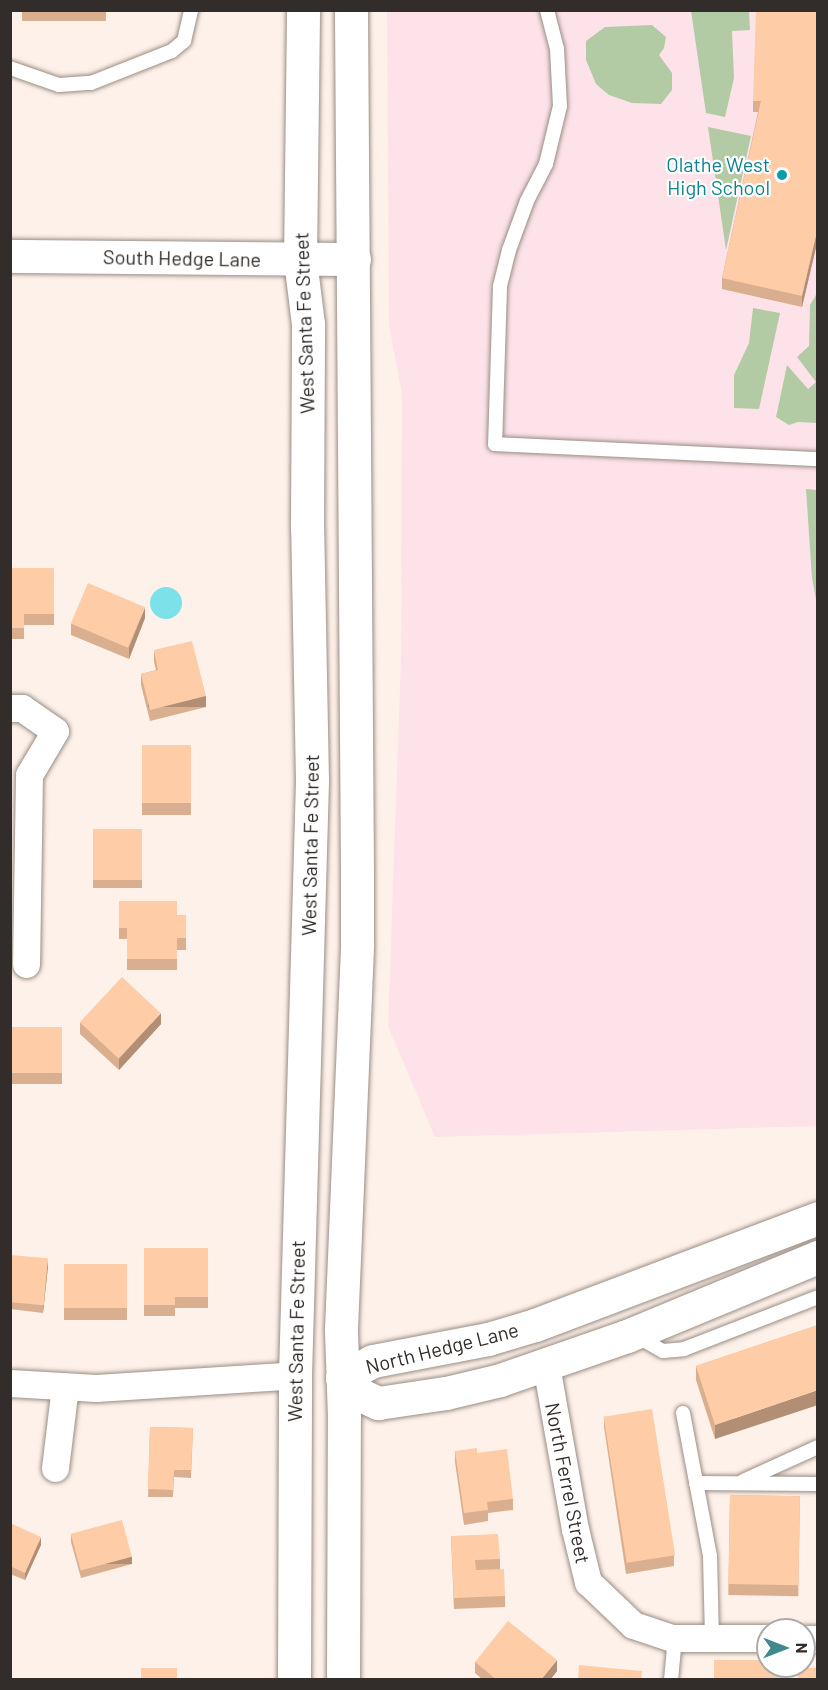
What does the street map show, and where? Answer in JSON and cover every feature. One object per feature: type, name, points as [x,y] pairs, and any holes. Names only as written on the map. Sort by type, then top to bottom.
[{"type":"street","name":"West Santa Fe Street","points":[[294,1680],[295,1375],[312,780],[307,528],[308,324],[300,260],[303,10]]},
{"type":"street","points":[[343,1680],[342,1294],[357,932],[351,10]]},
{"type":"street","name":"South Hedge Lane","points":[[10,256],[354,259]]},
{"type":"street","points":[[10,708],[22,708],[55,731],[29,775],[26,964]]},
{"type":"street","name":"North Hedge Lane","points":[[818,1218],[535,1325],[488,1339],[373,1361],[358,1367],[342,1378],[363,1396],[378,1403],[446,1393],[500,1380],[633,1334],[818,1257]]},
{"type":"street","name":"North Ferrel Street","points":[[546,1365],[575,1529],[588,1582],[606,1602],[633,1625],[675,1638],[756,1638]]},
{"type":"street","points":[[10,1383],[96,1388],[295,1375],[342,1378]]},
{"type":"street","points":[[55,1468],[65,1387]]},
{"type":"lane","points":[[10,68],[60,85],[91,83],[172,51],[184,41],[191,10]]},
{"type":"lane","points":[[547,10],[556,49],[560,106],[546,164],[527,201],[509,250],[500,287],[495,444],[818,459]]},
{"type":"lane","points":[[633,1334],[663,1351],[684,1349],[818,1296]]},
{"type":"lane","points":[[683,1413],[710,1556],[712,1638]]},
{"type":"lane","points":[[740,1483],[818,1447]]},
{"type":"lane","points":[[696,1483],[818,1484]]},
{"type":"lane","points":[[671,1680],[675,1638]]},
{"type":"shaded area","points":[[387,11],[817,11],[817,1126],[435,1137],[388,1026],[401,658],[402,395],[389,324]]},
{"type":"green space","points":[[691,11],[749,11],[750,30],[732,31],[734,78],[725,117],[706,113]]},
{"type":"green space","points":[[652,25],[666,37],[664,48],[659,55],[672,73],[672,90],[661,104],[632,103],[609,95],[596,84],[586,60],[586,41],[605,27]]},
{"type":"green space","points":[[708,127],[751,136],[726,250]]},
{"type":"green space","points":[[817,293],[817,423],[798,422],[789,425],[776,417],[787,365],[808,389],[816,382],[797,357],[809,346],[810,305]]},
{"type":"green space","points":[[753,308],[780,313],[759,409],[734,408],[734,375],[749,343]]},
{"type":"green space","points":[[806,489],[817,490],[817,605],[812,578]]},
{"type":"water","points":[[166,587],[177,592],[182,603],[177,614],[166,619],[155,614],[150,603],[155,592]]},
{"type":"building","name":"Olathe West High School","points":[[756,10],[818,10],[818,227],[802,296],[722,278],[761,101],[753,101]]},
{"type":"building","points":[[10,568],[54,568],[54,614],[24,614],[24,628],[10,628]]},
{"type":"building","points":[[88,583],[145,607],[128,648],[71,624]]},
{"type":"building","points":[[192,641],[206,696],[150,710],[141,674],[158,670],[154,650]]},
{"type":"building","points":[[142,745],[191,745],[191,803],[142,803]]},
{"type":"building","points":[[93,829],[142,829],[142,880],[93,880]]},
{"type":"building","points":[[119,901],[177,901],[177,915],[186,915],[186,938],[177,938],[177,959],[127,959],[127,928],[119,928]]},
{"type":"building","points":[[122,977],[161,1013],[118,1058],[80,1022]]},
{"type":"building","points":[[10,1027],[62,1027],[62,1073],[10,1073]]},
{"type":"building","points":[[144,1248],[208,1248],[208,1297],[175,1297],[175,1305],[144,1305]]},
{"type":"building","points":[[10,1255],[48,1258],[44,1305],[10,1302]]},
{"type":"building","points":[[64,1264],[127,1264],[127,1308],[64,1308]]},
{"type":"building","points":[[818,1325],[818,1390],[715,1425],[696,1366]]},
{"type":"building","points":[[652,1409],[675,1555],[627,1563],[604,1417]]},
{"type":"building","points":[[150,1427],[193,1428],[191,1470],[174,1470],[173,1490],[148,1489]]},
{"type":"building","points":[[477,1448],[477,1453],[507,1449],[513,1499],[487,1502],[488,1510],[464,1513],[455,1451]]},
{"type":"building","points":[[730,1495],[800,1496],[798,1585],[728,1584]]},
{"type":"building","points":[[818,1519],[818,1582],[817,1582]]},
{"type":"building","points":[[122,1520],[132,1557],[81,1570],[71,1534]]},
{"type":"building","points":[[10,1523],[41,1537],[25,1573],[10,1566]]},
{"type":"building","points":[[498,1534],[500,1559],[475,1560],[476,1570],[504,1569],[505,1596],[454,1598],[451,1536]]},
{"type":"building","points":[[508,1621],[557,1660],[541,1680],[497,1680],[475,1662]]},
{"type":"building","points":[[714,1660],[756,1660],[756,1678],[783,1678],[783,1680],[714,1680]]},
{"type":"building","points":[[579,1665],[642,1671],[641,1680],[578,1680]]},
{"type":"building","points":[[141,1668],[177,1668],[177,1680],[141,1680]]},
{"type":"building","points":[[816,1668],[818,1668],[818,1680],[798,1680],[798,1678],[816,1678]]},
{"type":"place","name":"Olathe West High School","points":[[782,175]]}]
